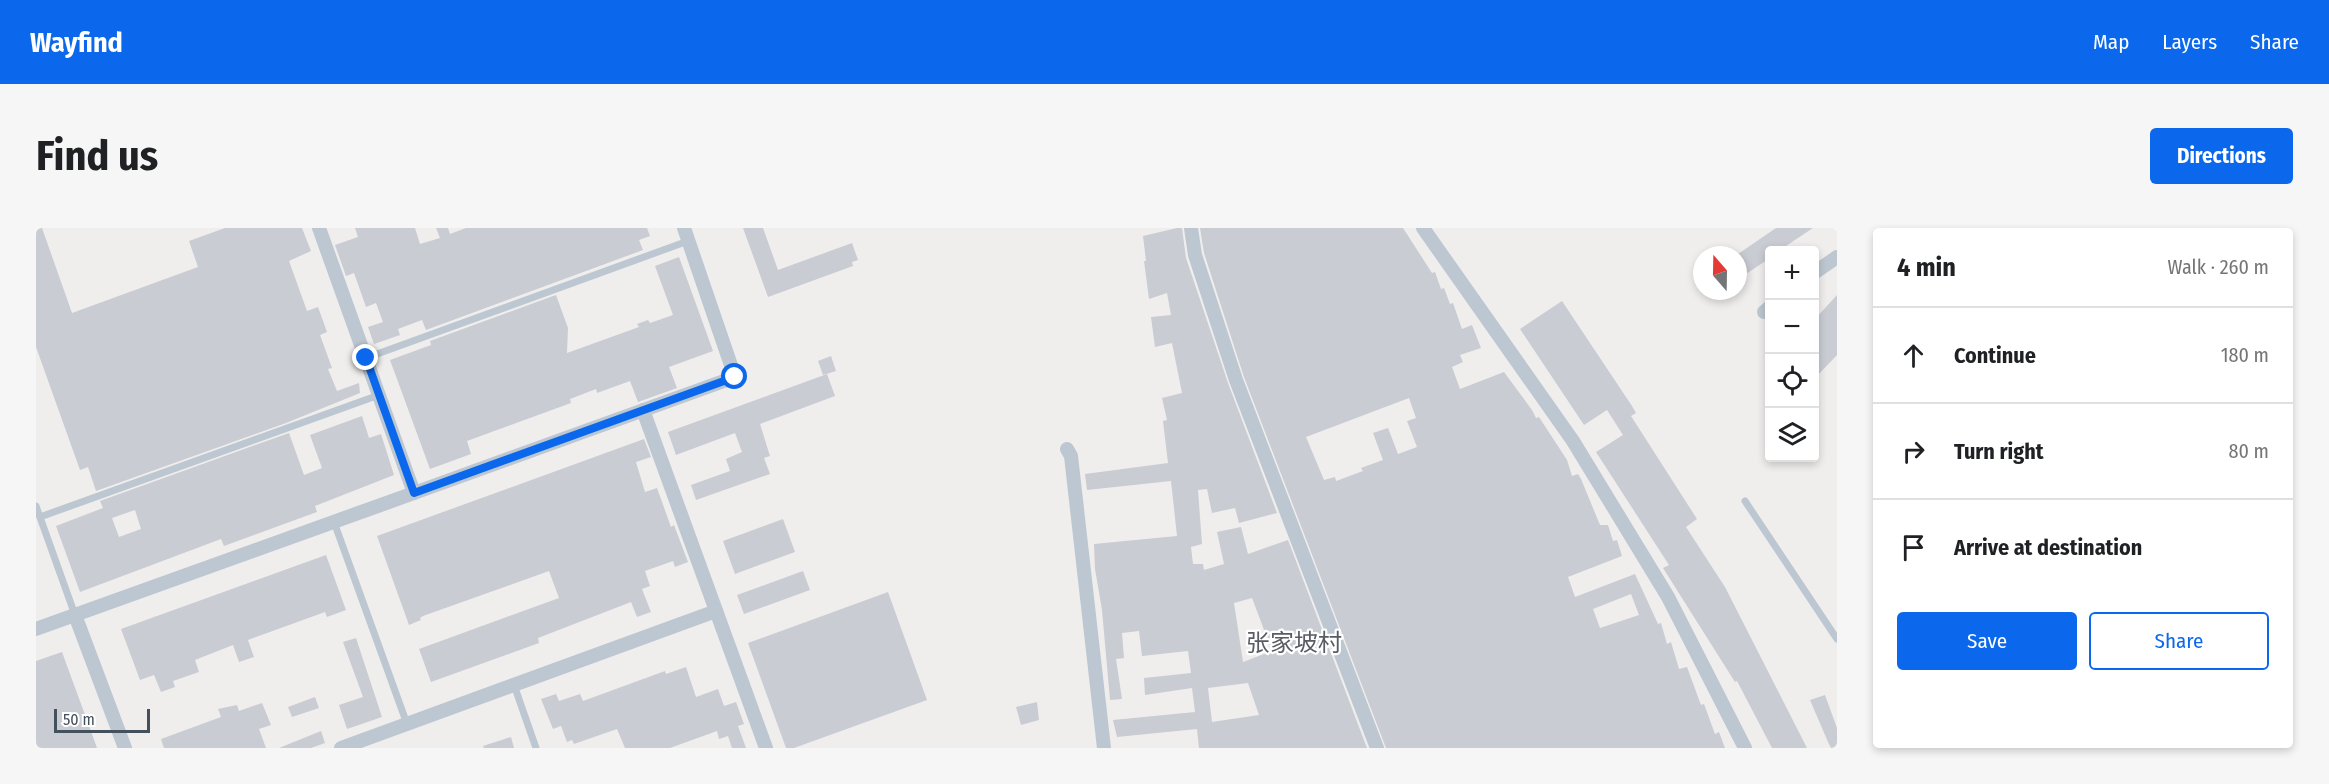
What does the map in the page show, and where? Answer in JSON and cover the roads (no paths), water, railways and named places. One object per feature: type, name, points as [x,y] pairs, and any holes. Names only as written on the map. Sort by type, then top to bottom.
[{"type":"street","points":[[319,228],[414,493]]},
{"type":"street","points":[[1191,228],[1196,255],[1236,380],[1377,748]]},
{"type":"street","points":[[1423,228],[1573,441],[1668,597],[1745,748]]},
{"type":"street","points":[[36,629],[735,377],[686,235]]},
{"type":"street","points":[[1819,270],[1837,256]]},
{"type":"street","points":[[643,410],[766,748]]},
{"type":"street","points":[[1067,449],[1071,456],[1104,748]]},
{"type":"street","points":[[341,748],[716,611]]},
{"type":"street","points":[[75,615],[125,748]]},
{"type":"lane","points":[[366,358],[686,235]]},
{"type":"lane","points":[[40,517],[379,394]]},
{"type":"lane","points":[[1745,501],[1837,639]]},
{"type":"lane","points":[[36,506],[75,615]]},
{"type":"lane","points":[[334,522],[407,724]]},
{"type":"lane","points":[[514,685],[536,748]]},
{"type":"district","name":"张家坡村","points":[[1294,643]]}]
